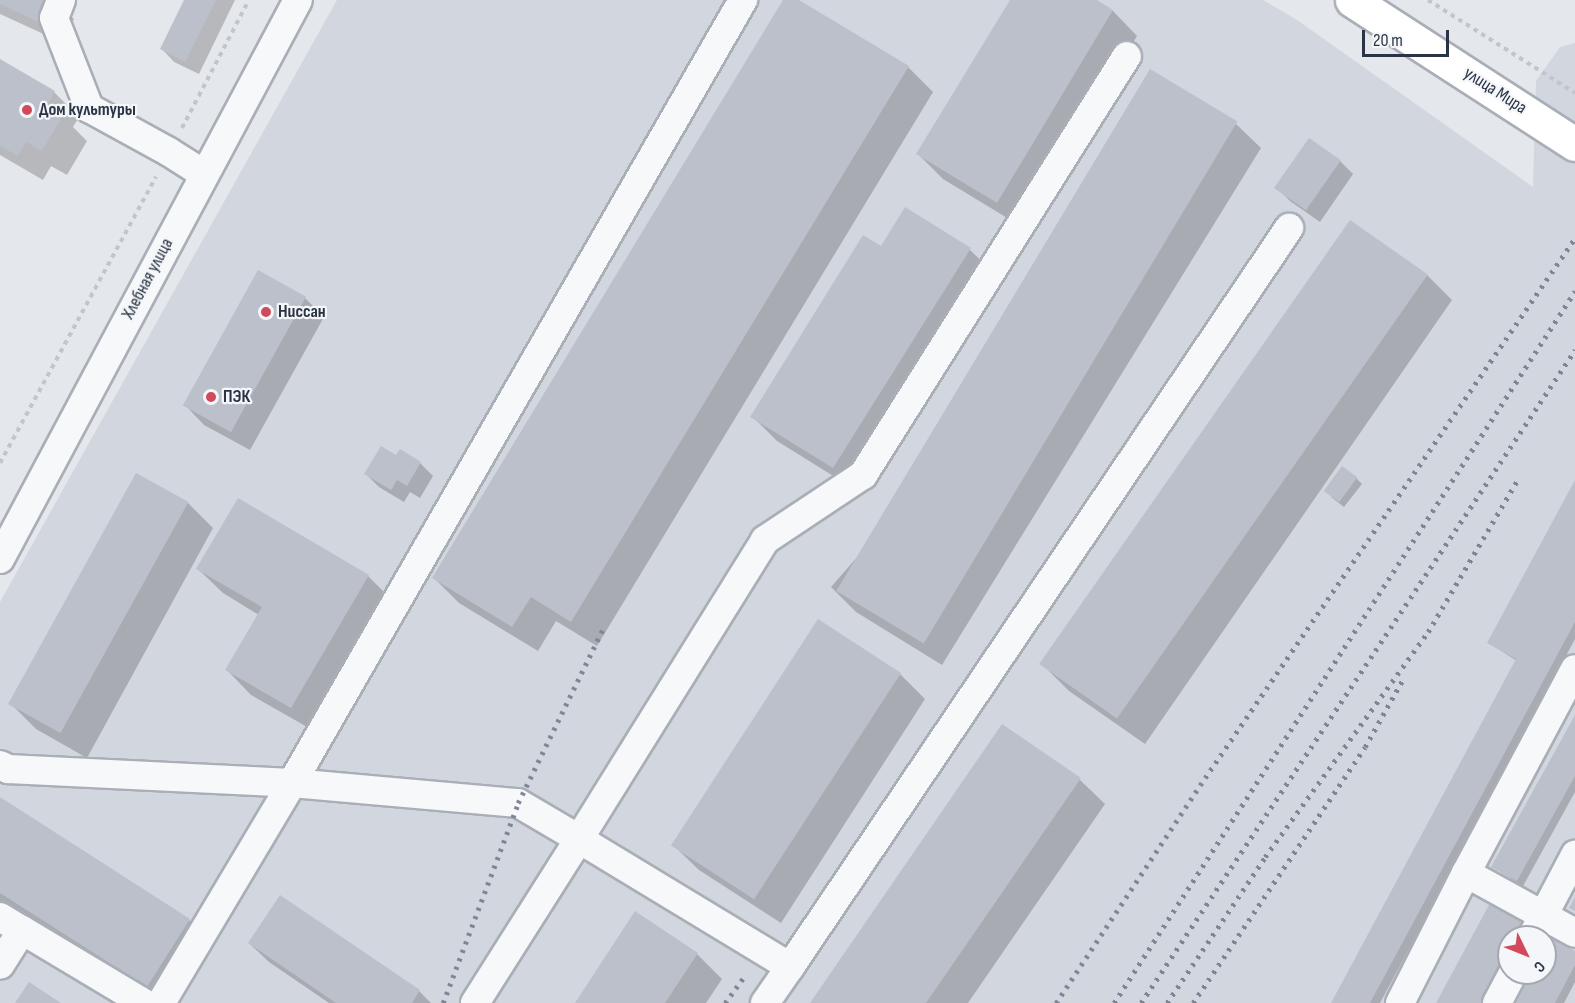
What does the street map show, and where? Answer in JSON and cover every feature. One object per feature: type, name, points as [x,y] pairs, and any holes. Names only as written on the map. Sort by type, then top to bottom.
[{"type":"main road","name":"улица Мира","points":[[1353,0],[1575,144]]},
{"type":"street","points":[[61,0],[54,18],[88,108],[169,152],[204,174]]},
{"type":"street","name":"Хлебная улица","points":[[0,560],[298,0]]},
{"type":"street","points":[[161,1003],[292,783],[743,0]]},
{"type":"street","points":[[475,1003],[765,540],[863,475],[1127,56]]},
{"type":"street","points":[[765,1003],[1289,228]]},
{"type":"street","points":[[1400,1003],[1466,873],[1575,669]]},
{"type":"street","points":[[0,765],[8,769],[292,783],[518,803],[790,967]]},
{"type":"street","points":[[1538,925],[1575,855]]},
{"type":"street","points":[[1466,873],[1536,925]]},
{"type":"street","points":[[0,964],[11,923],[144,1003]]},
{"type":"street","points":[[1557,930],[1575,933]]},
{"type":"street","points":[[1497,1003],[1507,985]]},
{"type":"path","points":[[0,463],[249,0]]},
{"type":"path","points":[[1428,0],[1575,93]]},
{"type":"shaded area","points":[[337,0],[1263,0],[1297,20],[1533,187],[1536,81],[1560,47],[1575,43],[1575,1003],[0,1003],[0,602]]},
{"type":"building","points":[[0,0],[55,0],[42,24],[0,4]]},
{"type":"building","points":[[184,0],[216,0],[185,62],[160,49]]},
{"type":"building","points":[[783,0],[799,0],[909,66],[571,622],[531,597],[512,627],[432,578]]},
{"type":"building","points":[[1010,0],[1097,0],[1113,10],[997,203],[916,154]]},
{"type":"building","name":"Дом культуры","points":[[0,59],[55,91],[47,105],[63,115],[42,151],[26,142],[18,156],[0,146]]},
{"type":"building","points":[[1150,69],[1237,122],[924,644],[836,591]]},
{"type":"building","points":[[1309,138],[1341,160],[1306,210],[1274,188]]},
{"type":"building","points":[[905,207],[971,248],[833,468],[750,417],[863,235],[881,246]]},
{"type":"building","points":[[1350,220],[1428,274],[1117,718],[1039,664]]},
{"type":"building","points":[[258,270],[306,297],[231,432],[183,406]]},
{"type":"building","points":[[381,446],[396,455],[400,449],[421,462],[407,486],[397,480],[391,490],[364,474]]},
{"type":"building","points":[[1342,466],[1357,477],[1339,502],[1324,491]]},
{"type":"building","points":[[136,473],[188,502],[60,733],[8,704]]},
{"type":"building","points":[[1575,480],[1575,622],[1370,1003],[1331,1003],[1516,659],[1487,643]]},
{"type":"building","points":[[238,498],[369,575],[291,708],[225,670],[262,607],[196,569]]},
{"type":"building","points":[[818,619],[901,673],[754,899],[671,845]]},
{"type":"building","points":[[1575,715],[1575,776],[1517,881],[1491,867]]},
{"type":"building","points":[[1002,724],[1081,778],[926,1003],[810,1003]]},
{"type":"building","points":[[0,797],[190,919],[147,987],[0,893]]},
{"type":"building","points":[[280,895],[420,990],[412,1003],[336,1003],[248,943]]},
{"type":"building","points":[[1575,897],[1575,911],[1569,908]]},
{"type":"building","points":[[1490,903],[1525,922],[1523,925],[1497,925],[1497,975],[1482,1003],[1436,1003]]},
{"type":"building","points":[[635,911],[698,953],[665,1003],[575,1003]]},
{"type":"building","points":[[1557,942],[1575,951],[1575,965],[1555,1003],[1516,1003],[1526,985],[1557,985]]},
{"type":"building","points":[[29,982],[61,1003],[15,1003]]},
{"type":"railway","points":[[1056,1003],[1205,778],[1575,238]]},
{"type":"railway","points":[[1114,1003],[1575,291]]},
{"type":"railway","points":[[1141,1003],[1575,350]]},
{"type":"railway","points":[[1167,1003],[1265,857],[1428,632],[1518,479]]},
{"type":"railway","points":[[443,1003],[518,803],[605,625]]},
{"type":"railway","points":[[1193,1003],[1365,747],[1402,681]]},
{"type":"railway","points":[[725,1003],[745,975]]},
{"type":"place","name":"Дом культуры","points":[[27,110]]},
{"type":"place","name":"Ниссан","points":[[266,312]]},
{"type":"place","name":"ПЭК","points":[[211,397]]}]
